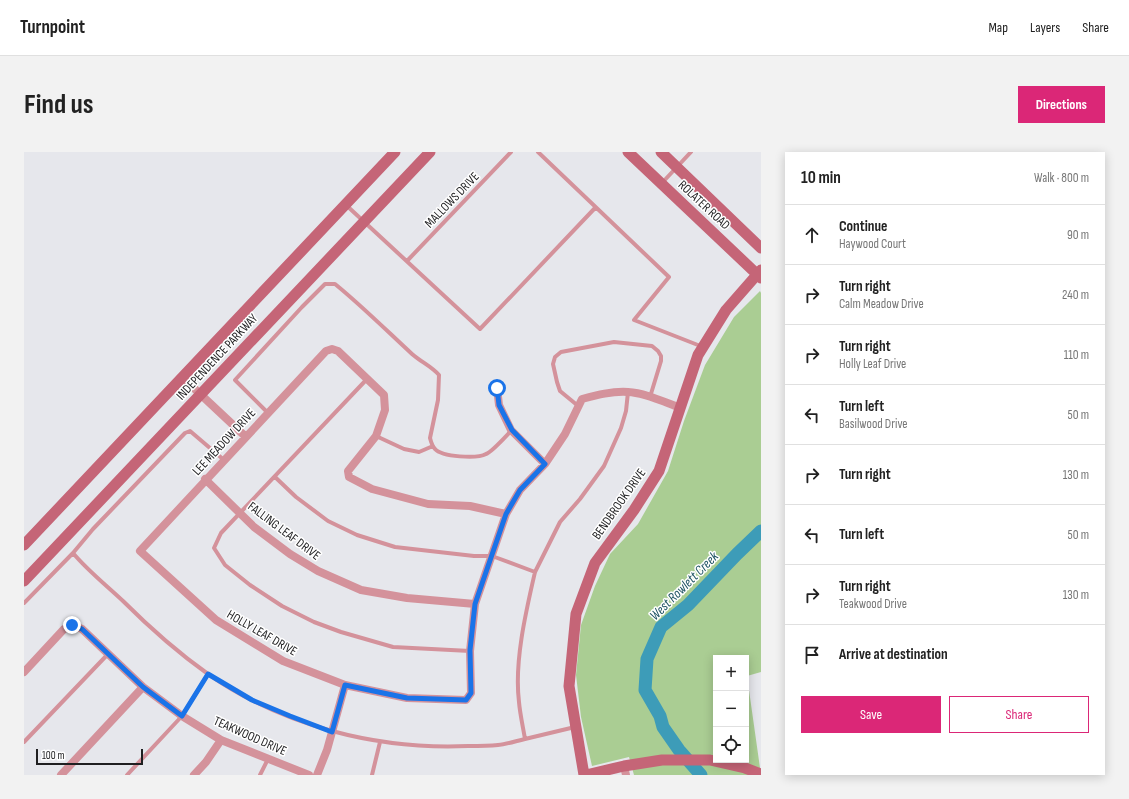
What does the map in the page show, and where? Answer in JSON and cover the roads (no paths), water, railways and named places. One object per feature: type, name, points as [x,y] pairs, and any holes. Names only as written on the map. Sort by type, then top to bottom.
[{"type":"main road","name":"INDEPENDENCE PARKWAY","points":[[24,545],[395,152]]},
{"type":"main road","name":"INDEPENDENCE PARKWAY","points":[[24,581],[430,152]]},
{"type":"main road","name":"ROLATER ROAD","points":[[628,152],[760,274]]},
{"type":"main road","name":"ROLATER ROAD","points":[[661,152],[761,248]]},
{"type":"main road","name":"BENDBROOK DRIVE","points":[[585,775],[569,686],[576,614],[595,563],[634,510],[659,472],[698,355],[726,310],[760,274]]},
{"type":"main road","points":[[585,775],[625,770],[662,760],[710,760],[745,768],[761,774]]},
{"type":"street","name":"LEE MEADOW DRIVE","points":[[140,551],[326,351],[332,349],[338,351],[367,379]]},
{"type":"street","points":[[182,377],[246,437]]},
{"type":"street","points":[[367,379],[384,395],[384,410],[376,436],[348,472],[349,477],[372,489],[428,504],[470,506],[506,514]]},
{"type":"street","points":[[497,388],[499,405],[512,430],[545,464]]},
{"type":"street","points":[[470,650],[475,604],[506,514],[520,490],[545,464],[565,434],[579,402],[606,394],[628,392],[650,397],[681,408]]},
{"type":"street","name":"FALLING LEAF DRIVE","points":[[205,480],[254,527],[290,554],[318,571],[361,590],[407,598],[475,604]]},
{"type":"street","name":"HOLLY LEAF DRIVE","points":[[140,551],[216,620],[283,661],[345,685],[407,698],[466,700],[471,693],[470,650]]},
{"type":"street","name":"TEAKWOOD DRIVE","points":[[24,672],[64,629],[72,625],[82,629],[143,687],[182,716],[221,740],[309,775]]},
{"type":"street","points":[[317,775],[327,750],[345,685]]},
{"type":"street","points":[[61,775],[143,687]]},
{"type":"street","points":[[194,775],[206,762],[221,740]]},
{"type":"lane","name":"MALLOWS DRIVE","points":[[407,261],[511,152]]},
{"type":"lane","points":[[538,152],[669,277],[634,320],[703,348]]},
{"type":"lane","points":[[661,184],[691,152]]},
{"type":"lane","points":[[345,205],[480,329],[595,208]]},
{"type":"lane","points":[[268,413],[235,380],[325,284],[335,284],[357,302],[414,356],[433,368],[439,375],[438,400],[430,438],[436,450],[446,455],[476,457],[487,454],[512,430]]},
{"type":"lane","points":[[579,402],[560,391],[553,364],[555,357],[561,352],[614,342],[652,346],[658,351],[662,361],[650,397]]},
{"type":"lane","points":[[367,379],[221,533],[214,548],[225,565],[250,585],[282,606],[314,622],[341,632],[394,647],[470,650]]},
{"type":"lane","points":[[525,739],[518,702],[519,662],[527,606],[535,572],[560,522],[580,499],[604,466],[621,428],[626,411],[628,392]]},
{"type":"lane","points":[[24,603],[73,553],[93,529],[184,433],[190,431],[224,460]]},
{"type":"lane","points":[[376,436],[404,449],[419,452],[433,446]]},
{"type":"lane","points":[[275,477],[296,497],[328,521],[357,535],[395,547],[474,556],[492,556],[535,572]]},
{"type":"lane","points":[[73,553],[136,614],[171,645],[208,674],[252,700],[332,732],[380,742],[444,747],[499,745],[576,727]]},
{"type":"lane","points":[[24,742],[108,654]]},
{"type":"lane","points":[[127,775],[182,716],[208,674]]},
{"type":"lane","points":[[372,775],[380,742]]},
{"type":"lane","points":[[260,775],[268,759]]},
{"type":"waterway","name":"West Rowlett Creek","points":[[701,775],[679,750],[663,727],[660,716],[645,690],[647,659],[661,627],[688,605],[761,531]]}]
